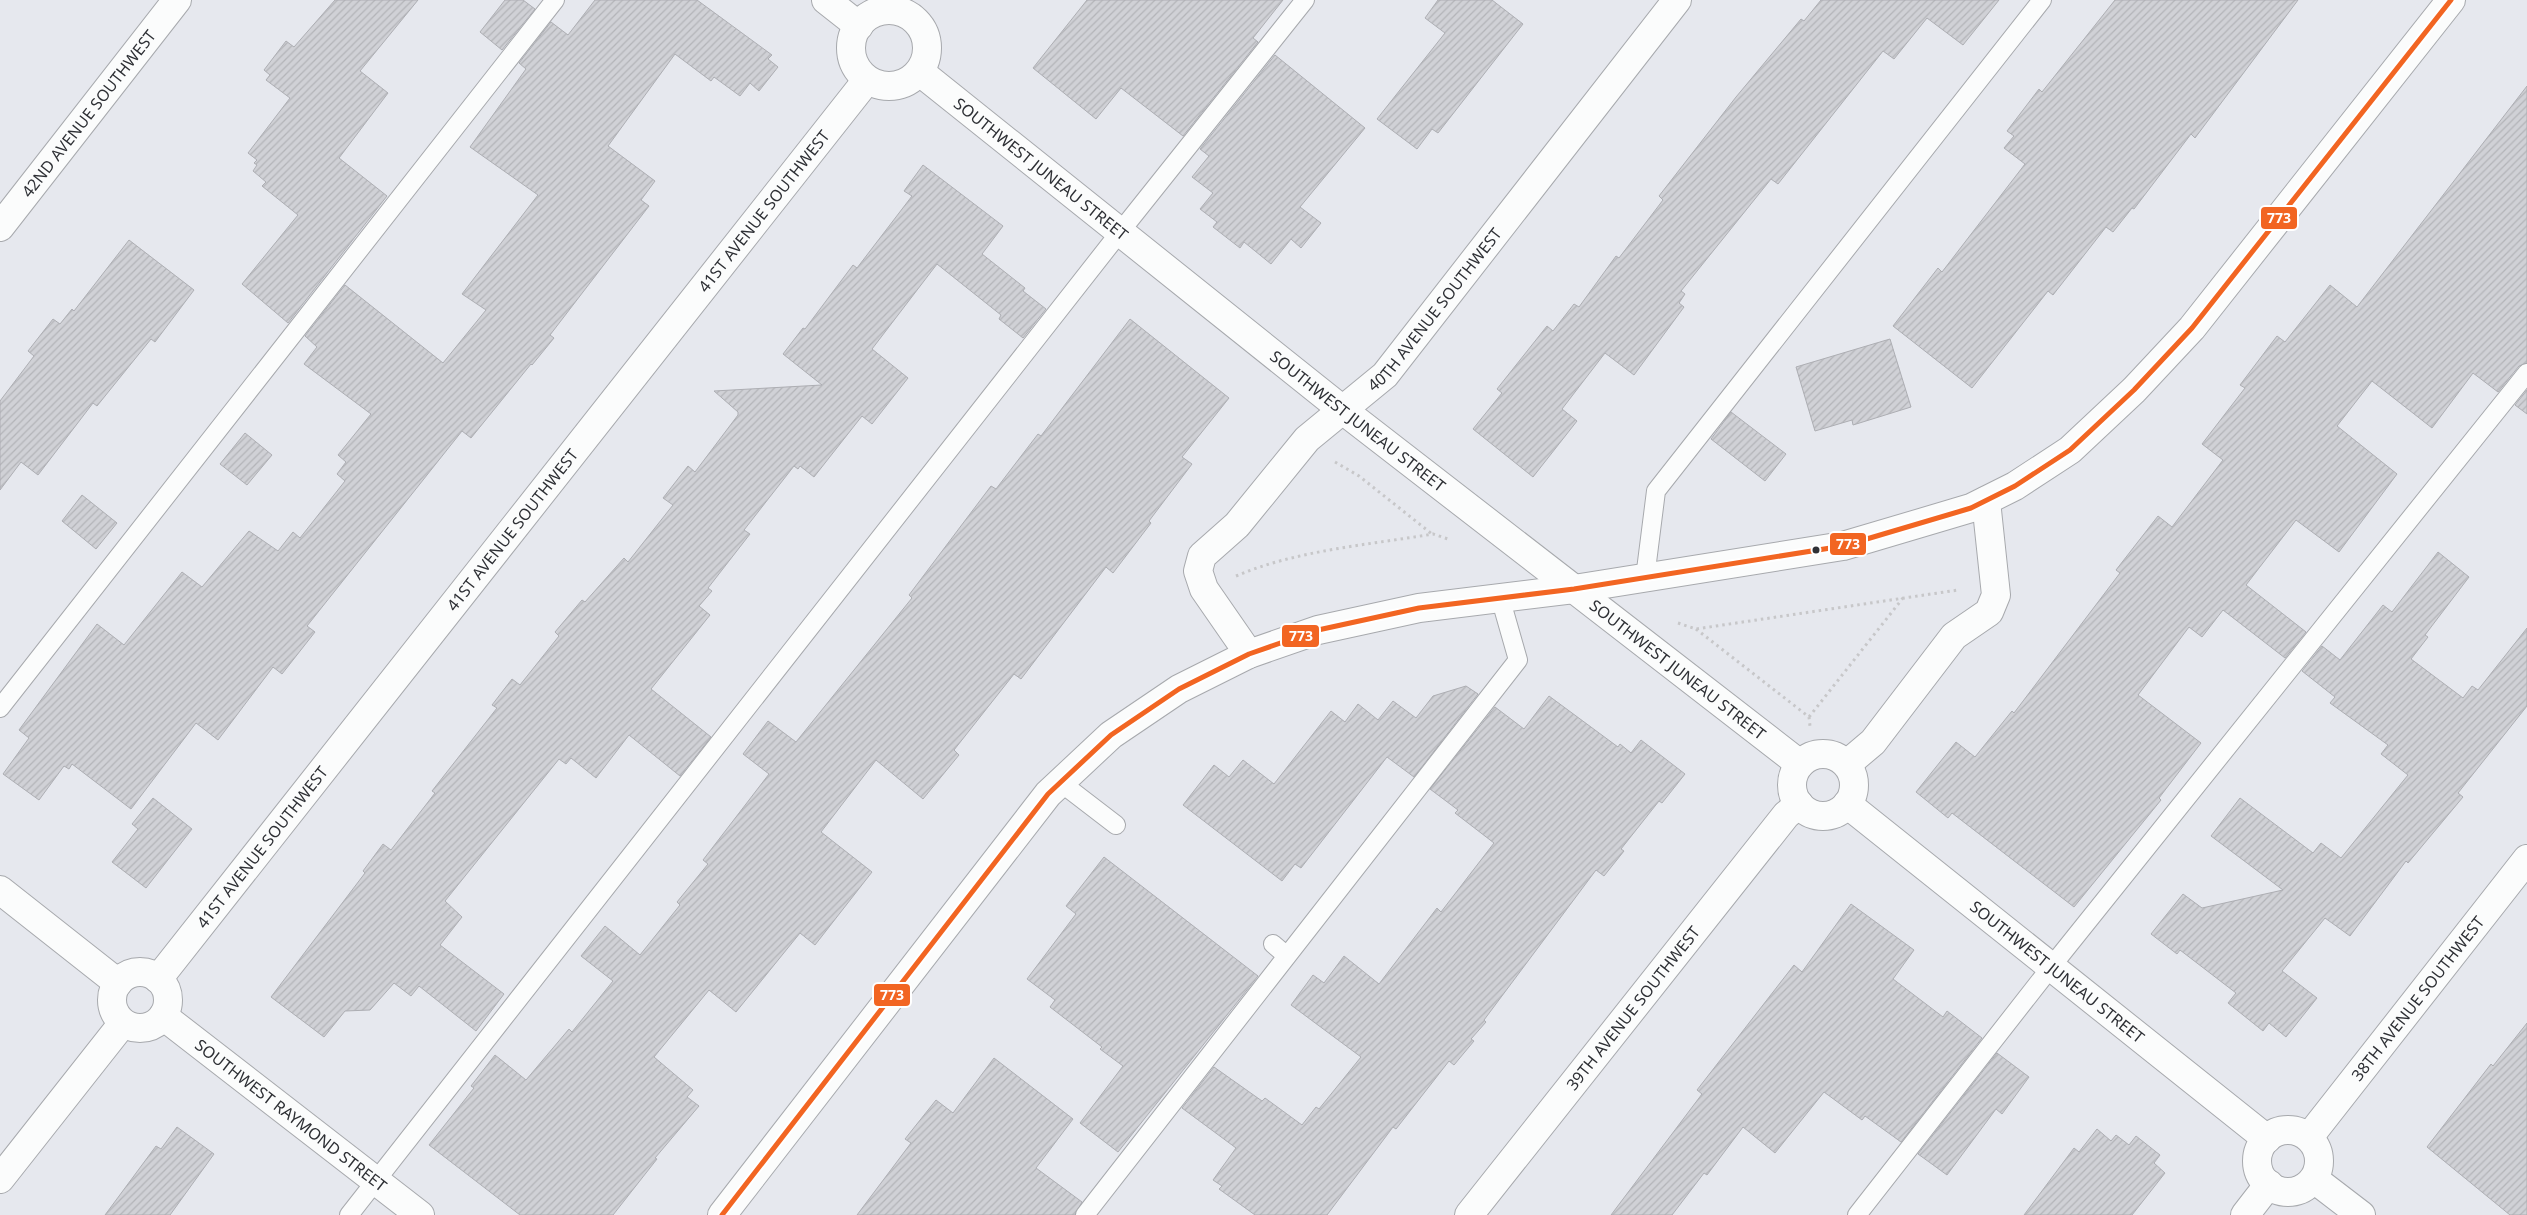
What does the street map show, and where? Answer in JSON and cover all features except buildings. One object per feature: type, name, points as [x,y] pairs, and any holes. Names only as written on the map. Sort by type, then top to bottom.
[{"type":"street","name":"42ND AVENUE SOUTHWEST","points":[[0,227],[177,0]]},
{"type":"street","points":[[826,0],[859,26]]},
{"type":"street","name":"40TH AVENUE SOUTHWEST","points":[[1249,654],[1204,589],[1198,571],[1202,556],[1237,525],[1307,439],[1385,375],[1677,0]]},
{"type":"street","points":[[722,1215],[1060,782],[1111,735],[1179,689],[1249,654],[1318,630],[1419,608],[1574,589],[1843,546],[1971,508],[2015,486],[2070,450],[2134,390],[2192,328],[2451,0]]},
{"type":"street","points":[[920,9],[928,47],[926,60],[920,72],[910,81],[897,86],[886,86],[867,80],[856,67],[852,56],[851,44],[859,26],[871,15],[882,11],[920,9]]},
{"type":"street","name":"SOUTHWEST JUNEAU STREET","points":[[920,72],[1344,410],[1800,764]]},
{"type":"street","name":"41ST AVENUE SOUTHWEST","points":[[158,979],[867,80]]},
{"type":"street","points":[[1847,764],[1873,742],[1954,636],[1989,612],[1996,595],[1986,501]]},
{"type":"street","points":[[1820,754],[1839,758],[1847,764],[1854,782],[1853,792],[1847,804],[1835,813],[1826,816],[1815,815],[1799,804],[1793,793],[1792,782],[1800,764],[1810,757],[1820,754]]},
{"type":"street","name":"39TH AVENUE SOUTHWEST","points":[[1469,1215],[1786,814],[1799,804]]},
{"type":"street","name":"SOUTHWEST JUNEAU STREET","points":[[1847,804],[2267,1140]]},
{"type":"street","name":"38TH AVENUE SOUTHWEST","points":[[2308,1137],[2527,859]]},
{"type":"street","points":[[0,890],[118,983]]},
{"type":"street","points":[[137,972],[147,973],[158,979],[168,992],[168,1002],[163,1016],[154,1025],[145,1028],[136,1028],[123,1023],[112,1004],[112,995],[118,983],[129,974],[137,972]]},
{"type":"street","name":"SOUTHWEST RAYMOND STREET","points":[[163,1016],[420,1215]]},
{"type":"street","points":[[0,1179],[123,1023]]},
{"type":"street","points":[[2289,1130],[2308,1137],[2319,1156],[2319,1166],[2314,1179],[2300,1190],[2290,1192],[2278,1190],[2262,1178],[2257,1162],[2259,1152],[2267,1140],[2280,1132],[2289,1130]]},
{"type":"street","points":[[2314,1179],[2361,1215]]},
{"type":"street","points":[[2245,1215],[2269,1184]]},
{"type":"lane","points":[[0,708],[555,0]]},
{"type":"lane","points":[[349,1215],[1120,232],[1305,0]]},
{"type":"lane","points":[[1645,578],[1656,491],[2042,0]]},
{"type":"lane","points":[[1856,1215],[2051,967],[2527,373]]},
{"type":"lane","points":[[1085,1215],[1518,660],[1500,597]]},
{"type":"lane","points":[[1060,782],[1116,825]]},
{"type":"lane","points":[[1273,944],[1287,956]]},
{"type":"path","points":[[1340,466],[1359,476],[1433,534]]},
{"type":"path","points":[[1232,578],[1276,562],[1433,534],[1438,534],[1448,539]]},
{"type":"path","points":[[1696,629],[1959,590]]},
{"type":"path","points":[[1810,729],[1809,717],[1903,598]]},
{"type":"path","points":[[1678,623],[1696,629],[1809,717]]},
{"type":"transit line","name":"773","points":[[722,1215],[1048,794],[1111,735],[1179,689],[1249,654],[1318,630],[1419,608],[1574,589],[1843,546],[1971,508],[2015,486],[2070,450],[2134,390],[2192,328],[2451,0]]}]
